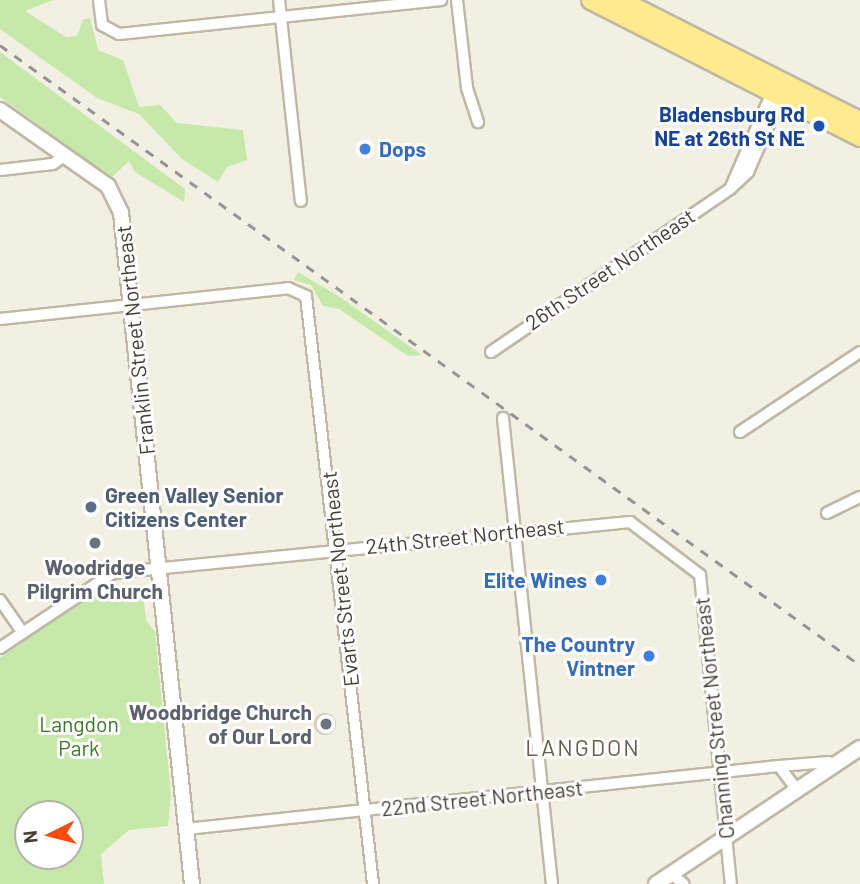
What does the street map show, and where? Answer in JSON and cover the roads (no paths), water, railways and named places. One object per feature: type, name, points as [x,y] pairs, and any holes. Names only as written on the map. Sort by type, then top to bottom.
[{"type":"main road","points":[[591,0],[636,12]]},
{"type":"main road","points":[[620,0],[636,12],[779,88],[860,137]]},
{"type":"main road","points":[[779,88],[860,121]]},
{"type":"street","points":[[99,0],[104,28],[119,34],[441,0]]},
{"type":"street","points":[[279,0],[301,201]]},
{"type":"street","points":[[457,0],[467,88],[478,122]]},
{"type":"street","name":"26th Street Northeast","points":[[491,352],[730,189],[779,88]]},
{"type":"street","name":"Franklin Street Northeast","points":[[0,110],[108,186],[118,201],[192,884]]},
{"type":"street","points":[[0,170],[53,164],[64,156]]},
{"type":"street","name":"Evarts Street Northeast","points":[[131,305],[288,288],[306,296],[311,309],[373,884]]},
{"type":"street","points":[[0,319],[131,305]]},
{"type":"street","points":[[740,432],[860,352]]},
{"type":"street","points":[[503,418],[552,884]]},
{"type":"street","points":[[827,513],[860,497]]},
{"type":"street","name":"24th Street Northeast","points":[[23,632],[108,575],[159,569],[625,520],[685,559]]},
{"type":"street","name":"Channing Street Northeast","points":[[685,559],[700,575],[731,884]]},
{"type":"street","points":[[0,600],[23,632],[0,648]]},
{"type":"street","points":[[656,884],[860,748]]},
{"type":"street","name":"22nd Street Northeast","points":[[186,829],[779,765],[829,762]]},
{"type":"street","points":[[779,765],[797,790]]},
{"type":"street","points":[[671,874],[684,884]]},
{"type":"railway","points":[[0,45],[860,665]]},
{"type":"place","name":"Bladensburg Rd NE at 26th St NE","points":[[819,126]]},
{"type":"place","name":"Dops","points":[[365,149]]},
{"type":"place","name":"Green Valley Senior Citizens Center","points":[[91,507]]},
{"type":"place","name":"Woodridge Pilgrim Church","points":[[95,543]]},
{"type":"place","name":"Elite Wines","points":[[601,580]]},
{"type":"place","name":"The Country Vintner","points":[[649,656]]},
{"type":"place","name":"Woodbridge Church of Our Lord","points":[[326,724]]},
{"type":"district","name":"LANGDON","points":[[583,747]]},
{"type":"park label","name":"Langdon Park","points":[[79,736]]}]
